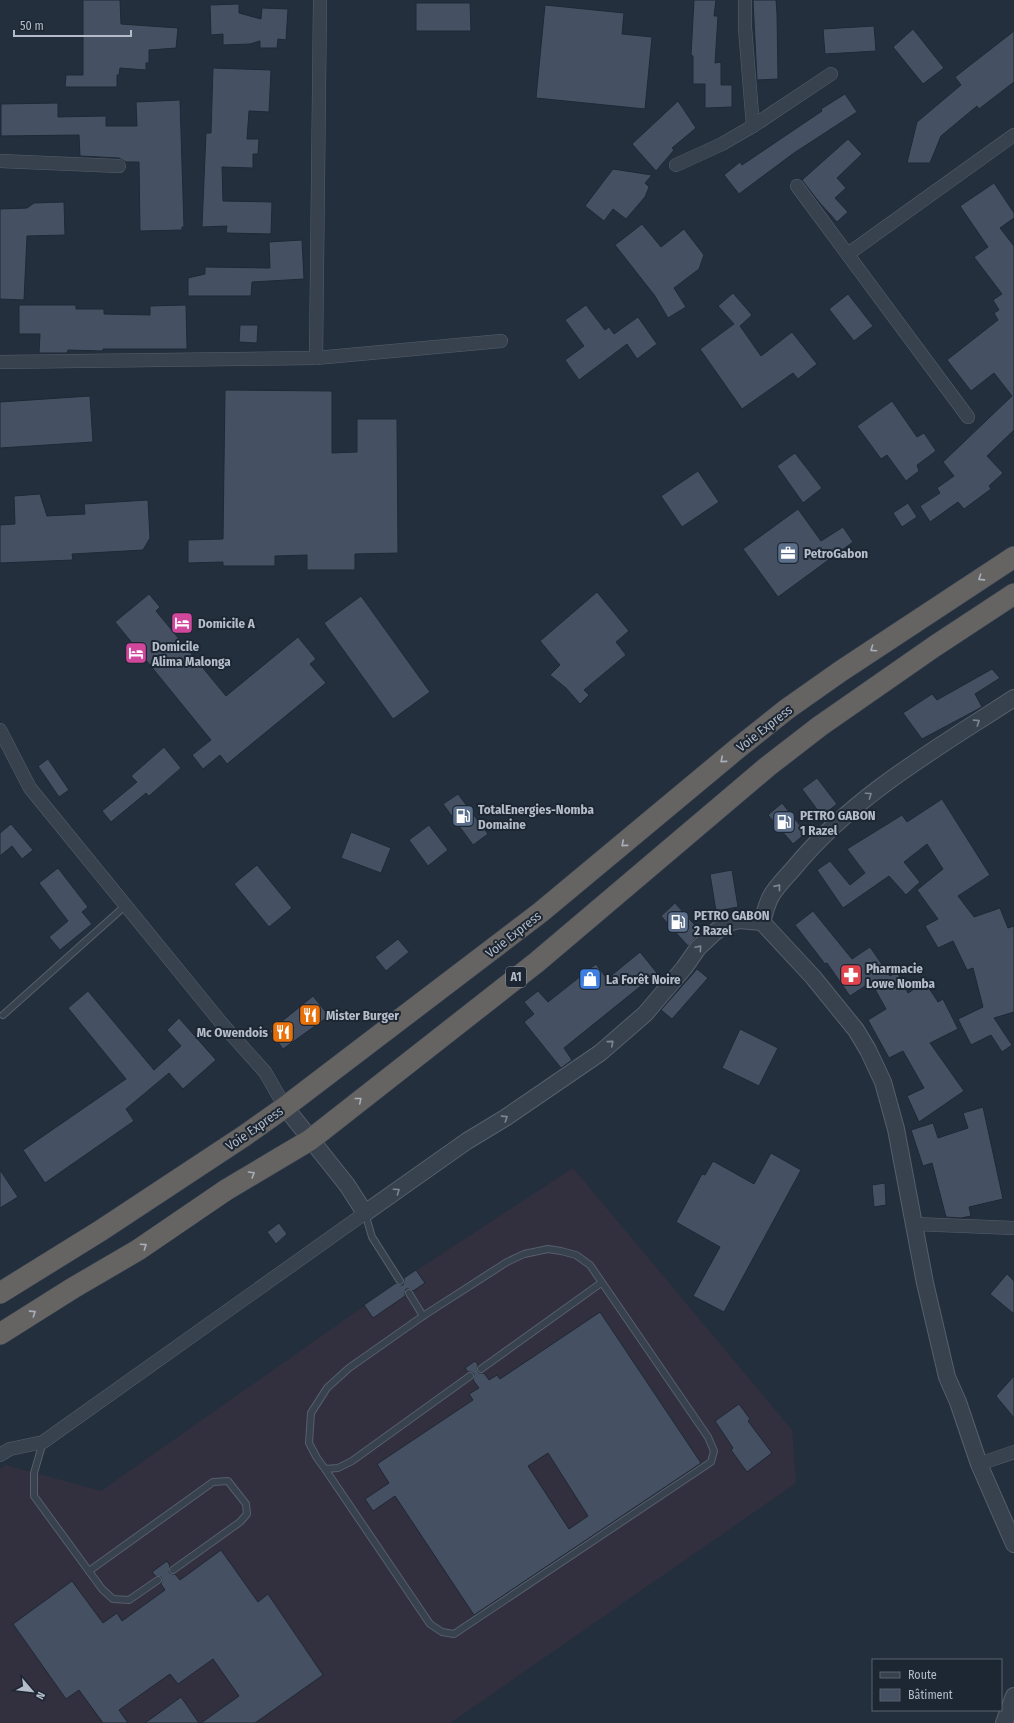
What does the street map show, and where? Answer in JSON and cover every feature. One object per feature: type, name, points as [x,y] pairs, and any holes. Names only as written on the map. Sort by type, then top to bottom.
[{"type":"highway","name":"Voie Express","points":[[0,1293],[100,1231],[244,1136],[285,1107],[541,912],[787,709],[841,671],[1014,557]]},
{"type":"highway","name":"A1","points":[[0,1334],[73,1288],[138,1250],[226,1190],[310,1140],[537,962],[767,767],[820,726],[916,659],[1014,594]]},
{"type":"street","points":[[316,358],[320,0]]},
{"type":"street","points":[[745,0],[745,28],[753,126]]},
{"type":"street","points":[[676,165],[722,144],[753,126],[831,74]]},
{"type":"street","points":[[848,254],[1014,135]]},
{"type":"street","points":[[0,161],[119,166]]},
{"type":"street","points":[[797,186],[968,417]]},
{"type":"street","points":[[0,362],[316,358],[501,341]]},
{"type":"street","points":[[762,922],[772,894],[826,831],[845,814],[861,800],[1014,698]]},
{"type":"street","points":[[0,730],[30,788],[222,1025],[265,1072],[285,1107],[347,1185],[365,1213]]},
{"type":"street","points":[[0,1455],[10,1449],[43,1442],[467,1141],[505,1118],[600,1053],[645,1014],[684,968],[698,948],[715,932],[728,923],[738,920],[762,922],[835,1003],[856,1030],[868,1050],[883,1082],[896,1129],[916,1224],[925,1283],[947,1377],[958,1402],[979,1464],[1014,1544]]},
{"type":"street","points":[[916,1224],[1014,1228]]},
{"type":"street","points":[[979,1464],[1014,1452]]},
{"type":"street","points":[[1004,1723],[1014,1696]]},
{"type":"lane","points":[[3,1015],[125,906]]},
{"type":"lane","points":[[365,1213],[372,1237],[400,1281]]},
{"type":"lane","points":[[548,1249],[576,1255],[590,1265],[601,1283],[708,1437],[714,1451],[711,1462],[454,1634],[442,1632],[430,1624],[317,1458],[309,1443],[311,1413],[327,1388],[348,1368],[423,1316],[507,1262],[524,1254],[548,1249]]},
{"type":"lane","points":[[481,1369],[601,1283]]},
{"type":"lane","points":[[409,1293],[423,1316]]},
{"type":"lane","points":[[325,1469],[338,1468],[352,1460],[470,1376]]},
{"type":"lane","points":[[43,1442],[34,1473],[34,1496],[102,1589],[113,1598],[129,1600],[158,1580]]},
{"type":"lane","points":[[89,1571],[213,1482],[228,1481],[246,1504],[247,1514],[240,1522],[173,1570]]},
{"type":"shaded area","points":[[573,1168],[792,1430],[796,1483],[450,1723],[0,1723],[0,1469],[6,1465],[101,1491],[387,1290]]},
{"type":"building","points":[[83,0],[120,0],[121,24],[178,28],[176,48],[149,50],[149,63],[146,63],[146,70],[120,68],[119,75],[117,75],[117,87],[65,87],[66,75],[83,75]]},
{"type":"building","points":[[694,0],[716,0],[714,16],[718,16],[715,63],[721,62],[721,85],[732,85],[732,107],[705,108],[705,84],[693,84],[693,56],[691,55]]},
{"type":"building","points":[[753,0],[776,0],[778,79],[757,80]]},
{"type":"building","points":[[416,3],[470,3],[471,31],[416,31]]},
{"type":"building","points":[[239,4],[239,13],[261,19],[262,8],[288,9],[286,40],[278,39],[277,48],[260,48],[260,41],[250,44],[223,45],[223,34],[211,35],[210,5]]},
{"type":"building","points":[[545,5],[624,13],[622,34],[652,37],[645,109],[536,98]]},
{"type":"building","points":[[874,26],[876,51],[825,54],[823,29]]},
{"type":"building","points":[[913,29],[944,68],[923,84],[893,47]]},
{"type":"building","points":[[1014,31],[1014,82],[979,109],[977,106],[941,136],[930,163],[907,163],[917,122],[961,85],[955,77]]},
{"type":"building","points":[[213,68],[271,70],[269,112],[249,111],[247,139],[259,139],[258,154],[253,154],[253,168],[222,167],[223,201],[272,202],[271,234],[226,233],[227,226],[202,227],[206,133],[211,133]]},
{"type":"building","points":[[845,94],[857,112],[794,153],[739,194],[724,175],[740,162],[742,165],[822,111],[821,109]]},
{"type":"building","points":[[180,100],[184,227],[182,227],[182,230],[140,231],[139,162],[126,162],[119,158],[80,156],[79,135],[1,136],[1,104],[58,103],[58,117],[106,116],[106,126],[137,126],[136,102]]},
{"type":"building","points":[[678,101],[696,128],[672,148],[674,150],[656,171],[632,144]]},
{"type":"building","points":[[848,139],[862,154],[837,178],[846,188],[835,198],[848,212],[837,222],[802,180]]},
{"type":"building","points":[[613,169],[652,175],[645,183],[649,187],[645,197],[626,219],[613,209],[604,221],[585,206]]},
{"type":"building","points":[[994,183],[1014,213],[1014,218],[1000,228],[1014,246],[1014,430],[987,456],[1003,473],[989,486],[991,489],[964,509],[958,502],[930,522],[920,506],[940,493],[937,488],[954,476],[943,462],[1012,396],[994,373],[971,391],[947,360],[998,320],[994,313],[999,310],[993,300],[1002,294],[974,257],[988,247],[960,206]]},
{"type":"building","points":[[64,202],[65,235],[27,236],[24,300],[0,299],[0,209],[27,208],[34,203]]},
{"type":"building","points":[[642,224],[661,247],[684,229],[704,255],[699,269],[674,288],[686,307],[668,318],[655,296],[615,245]]},
{"type":"building","points":[[302,240],[304,279],[252,282],[251,296],[188,296],[188,278],[205,274],[205,267],[270,268],[269,242]]},
{"type":"building","points":[[733,293],[752,315],[740,326],[761,356],[792,332],[817,364],[798,379],[793,373],[742,409],[700,349],[734,324],[718,306]]},
{"type":"building","points":[[848,294],[873,326],[854,341],[829,309]]},
{"type":"building","points":[[19,305],[76,305],[76,309],[104,309],[104,314],[150,315],[150,306],[186,305],[187,349],[103,349],[103,351],[68,350],[67,353],[39,353],[40,334],[19,334]]},
{"type":"building","points":[[586,305],[605,330],[609,327],[614,334],[638,317],[657,344],[637,359],[627,344],[579,380],[565,360],[584,346],[565,320]]},
{"type":"building","points":[[240,325],[258,325],[257,343],[239,342]]},
{"type":"building","points":[[225,390],[332,391],[332,453],[357,452],[357,419],[397,419],[398,553],[355,554],[355,570],[307,570],[307,555],[275,556],[275,566],[223,566],[223,562],[188,563],[188,540],[223,539]]},
{"type":"building","points":[[90,396],[93,442],[0,448],[0,402]]},
{"type":"building","points":[[892,401],[917,437],[924,433],[936,451],[917,465],[919,471],[906,481],[887,455],[881,459],[857,426]]},
{"type":"building","points":[[795,453],[822,488],[803,503],[777,466]]},
{"type":"building","points":[[698,471],[719,502],[682,527],[661,496]]},
{"type":"building","points":[[40,494],[47,516],[85,514],[84,504],[148,500],[150,538],[143,550],[72,554],[73,560],[0,563],[0,525],[15,524],[14,496]]},
{"type":"building","points":[[908,503],[917,517],[902,527],[893,513]]},
{"type":"building","name":"PetroGabon","points":[[798,509],[821,541],[843,527],[853,542],[778,597],[743,549]]},
{"type":"building","points":[[597,592],[629,631],[616,642],[626,655],[584,690],[589,695],[580,704],[566,688],[550,675],[560,665],[540,641]]},
{"type":"building","points":[[149,594],[160,607],[156,611],[226,696],[298,637],[316,659],[310,664],[326,683],[227,764],[220,755],[203,769],[192,755],[211,740],[115,622]]},
{"type":"building","points":[[361,596],[430,692],[393,719],[324,623]]},
{"type":"building","points":[[992,669],[1000,678],[975,694],[982,707],[922,739],[903,713],[932,694],[937,700]]},
{"type":"building","points":[[164,747],[181,768],[149,796],[146,793],[111,822],[102,811],[137,782],[131,776]]},
{"type":"building","points":[[48,759],[69,790],[59,797],[38,766]]},
{"type":"building","points":[[817,778],[837,804],[822,816],[802,789]]},
{"type":"building","points":[[458,794],[488,834],[473,845],[443,804]]},
{"type":"building","points":[[942,799],[990,875],[958,896],[974,917],[1000,908],[1008,928],[1014,926],[1014,1012],[994,1018],[1012,1045],[1002,1052],[991,1035],[971,1045],[958,1019],[983,1007],[973,968],[967,970],[953,941],[938,948],[925,926],[938,919],[917,890],[943,869],[927,844],[904,862],[920,882],[906,895],[889,876],[843,908],[817,870],[830,861],[850,885],[865,873],[847,849],[902,815],[907,822]]},
{"type":"building","points":[[782,803],[806,833],[793,844],[768,815]]},
{"type":"building","points":[[11,824],[33,850],[22,859],[12,846],[0,856],[0,833]]},
{"type":"building","points":[[429,825],[448,850],[428,866],[409,840]]},
{"type":"building","points":[[351,832],[391,848],[381,873],[341,858]]},
{"type":"building","points":[[257,865],[292,908],[269,927],[234,884]]},
{"type":"building","points":[[58,868],[88,907],[82,912],[92,924],[60,950],[49,937],[68,921],[39,883]]},
{"type":"building","points":[[732,870],[738,907],[716,911],[710,874]]},
{"type":"building","points":[[675,903],[701,932],[688,946],[661,916]]},
{"type":"building","points":[[813,911],[852,959],[870,947],[890,976],[897,972],[908,993],[925,982],[938,1002],[943,999],[958,1029],[930,1043],[964,1091],[919,1122],[907,1096],[924,1088],[903,1051],[889,1058],[868,1020],[886,1009],[871,982],[850,996],[827,963],[825,964],[795,925]]},
{"type":"building","points":[[398,939],[409,952],[386,971],[375,957]]},
{"type":"building","points":[[640,952],[657,973],[564,1048],[572,1060],[561,1068],[524,1022],[534,1014],[524,1002],[538,991],[548,1002],[596,964],[607,979]]},
{"type":"building","points":[[697,969],[708,978],[672,1019],[661,1010]]},
{"type":"building","points":[[88,991],[154,1070],[181,1046],[167,1030],[179,1018],[216,1060],[183,1089],[169,1073],[126,1109],[134,1121],[45,1183],[23,1150],[126,1079],[68,1008]]},
{"type":"building","points":[[313,996],[329,1016],[283,1049],[270,1031]]},
{"type":"building","points":[[740,1029],[778,1048],[759,1086],[722,1068]]},
{"type":"building","points":[[983,1107],[1003,1199],[969,1207],[971,1216],[961,1218],[946,1217],[932,1163],[923,1166],[911,1130],[933,1123],[938,1138],[968,1128],[963,1113]]},
{"type":"building","points":[[771,1153],[801,1170],[724,1312],[693,1296],[720,1247],[676,1222],[702,1174],[705,1175],[713,1161],[754,1184]]},
{"type":"building","points":[[0,1170],[18,1197],[0,1208]]},
{"type":"building","points":[[885,1183],[886,1205],[874,1207],[872,1185]]},
{"type":"building","points":[[279,1223],[287,1234],[276,1244],[267,1232]]},
{"type":"building","points":[[416,1270],[425,1283],[413,1291],[406,1289],[405,1296],[373,1318],[364,1305],[396,1283],[403,1285],[404,1278]]},
{"type":"building","points":[[1007,1274],[1014,1281],[1014,1314],[990,1294]]},
{"type":"building","points":[[600,1312],[701,1463],[474,1615],[395,1496],[373,1511],[365,1499],[389,1483],[377,1464],[473,1400],[469,1394],[479,1388],[473,1380],[474,1374],[468,1372],[465,1368],[475,1361],[478,1365],[477,1369],[479,1373],[484,1373],[489,1380],[497,1375],[500,1379]],"holes":[[[548,1453],[588,1516],[569,1529],[528,1466]]]},
{"type":"building","points":[[1014,1376],[1014,1418],[996,1396]]},
{"type":"building","points":[[739,1404],[750,1419],[748,1421],[772,1453],[747,1472],[731,1450],[733,1448],[715,1421]]},
{"type":"building","points":[[221,1550],[258,1602],[268,1594],[323,1675],[255,1723],[201,1723],[239,1696],[213,1659],[178,1684],[170,1674],[119,1710],[128,1723],[103,1723],[79,1690],[66,1699],[13,1624],[72,1581],[103,1623],[117,1613],[122,1621],[165,1590],[161,1584],[161,1577],[155,1576],[152,1572],[167,1561],[170,1566],[169,1572],[175,1574],[180,1580]]},
{"type":"building","points":[[181,1697],[199,1723],[145,1723]]},
{"type":"place","name":"PetroGabon","points":[[788,553]]},
{"type":"place","name":"Domicile A","points":[[182,623]]},
{"type":"place","name":"Domicile Alima Malonga","points":[[136,653]]},
{"type":"place","name":"TotalEnergies-Nomba Domaine","points":[[463,816]]},
{"type":"place","name":"PETRO GABON 1 Razel","points":[[784,822]]},
{"type":"place","name":"PETRO GABON 2 Razel","points":[[678,922]]},
{"type":"place","name":"Pharmacie Lowe Nomba","points":[[851,975]]},
{"type":"place","name":"La Forêt Noire","points":[[590,979]]},
{"type":"place","name":"Mister Burger","points":[[310,1015]]},
{"type":"place","name":"Mc Owendois","points":[[283,1032]]}]
